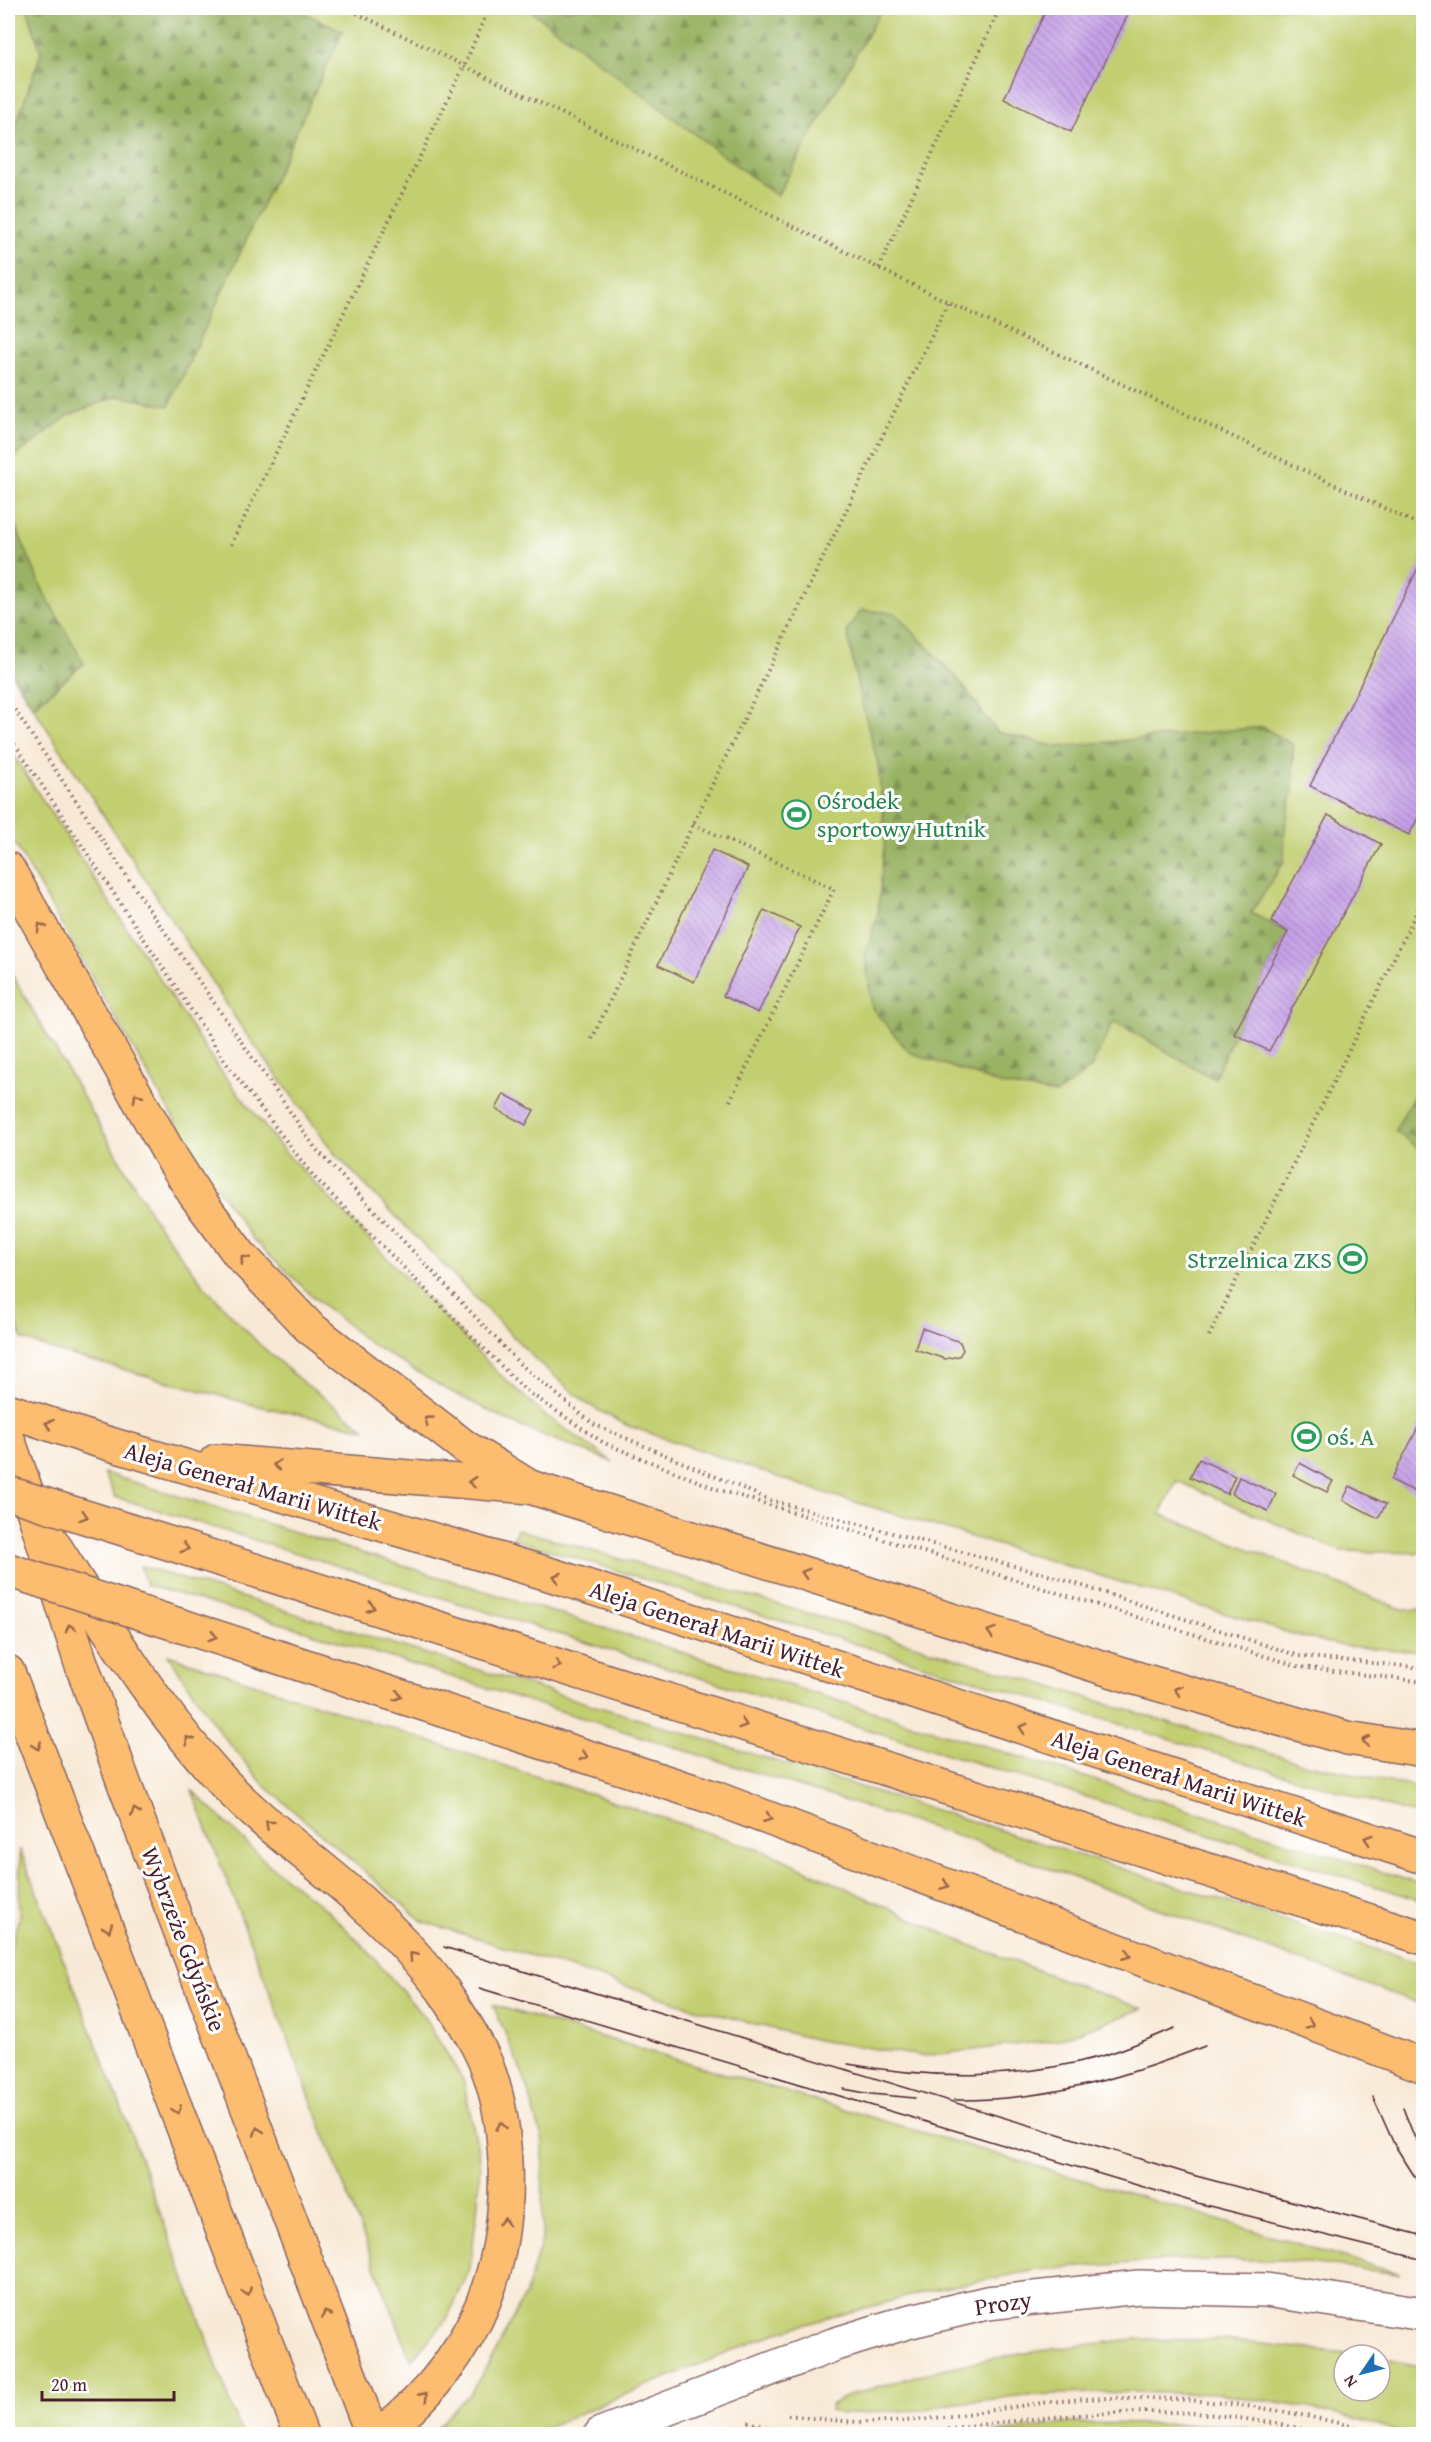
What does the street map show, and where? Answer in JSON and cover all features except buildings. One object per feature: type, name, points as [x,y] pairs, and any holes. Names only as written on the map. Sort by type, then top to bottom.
[{"type":"main road","points":[[8,869],[173,1160],[196,1196],[240,1255],[309,1328],[465,1447],[530,1487]]},
{"type":"main road","name":"Aleja Generał Marii Wittek","points":[[8,1410],[90,1438],[552,1575],[1424,1857]]},
{"type":"main road","name":"Wybrzeże Gdyńskie","points":[[8,1439],[35,1516],[80,1660],[120,1772],[372,2434]]},
{"type":"main road","points":[[157,1458],[275,1465],[404,1478],[530,1487],[1139,1679],[1347,1738],[1424,1750]]},
{"type":"main road","points":[[8,1493],[1424,1938]]},
{"type":"main road","points":[[35,1516],[144,1683],[198,1752],[226,1785],[358,1899],[416,1958],[442,1990],[486,2064],[504,2143],[506,2184],[502,2240],[493,2275],[481,2310],[463,2344],[442,2376],[409,2412],[380,2434]]},
{"type":"main road","points":[[8,1570],[715,1798],[1424,2066]]},
{"type":"main road","points":[[8,1672],[301,2434]]},
{"type":"street","name":"Prozy","points":[[601,2434],[833,2345],[908,2322],[987,2303],[1139,2287],[1266,2290],[1424,2314]]},
{"type":"path","points":[[346,8],[465,64],[948,302],[1424,527]]},
{"type":"path","points":[[231,545],[465,64],[488,10],[484,8]]},
{"type":"path","points":[[879,267],[1000,8]]},
{"type":"path","points":[[592,1039],[693,824],[948,302]]},
{"type":"path","points":[[8,700],[153,915],[316,1149],[520,1364],[593,1424],[770,1500],[1055,1577],[1299,1656],[1424,1668]]},
{"type":"path","points":[[8,734],[229,1067],[315,1178],[525,1390],[604,1443],[717,1489],[1302,1667],[1424,1682]]},
{"type":"path","points":[[693,824],[834,889],[728,1105]]},
{"type":"path","points":[[1209,1336],[1424,897]]},
{"type":"path","points":[[788,2415],[842,2422],[882,2422],[925,2419],[1084,2399],[1176,2399],[1258,2407],[1381,2434]]},
{"type":"path","points":[[900,2434],[1086,2413],[1172,2412],[1254,2420],[1329,2434]]},
{"type":"path","points":[[739,2420],[786,2432],[820,2434]]},
{"type":"green space","name":"Ośrodek sportowy Hutnik","points":[[8,8],[1423,8],[1423,1547],[1419,1553],[1340,1551],[1177,1481],[1160,1514],[1404,1610],[1423,1609],[1423,1652],[1344,1646],[1303,1637],[822,1492],[626,1425],[587,1404],[537,1361],[335,1154],[242,1028],[33,707],[84,663],[45,595],[8,509]]},
{"type":"green space","points":[[27,8],[294,8],[343,31],[169,406],[117,396],[69,415],[8,462],[8,138],[14,130],[41,53]]},
{"type":"green space","points":[[527,8],[882,8],[777,196]]},
{"type":"green space","points":[[8,509],[45,595],[84,663],[33,707],[8,668]]},
{"type":"green space","points":[[861,610],[895,613],[957,678],[997,732],[1057,747],[1263,727],[1293,745],[1293,790],[1285,827],[1284,862],[1251,913],[1288,932],[1234,1034],[1214,1079],[1114,1021],[1091,1068],[1057,1094],[1003,1085],[909,1052],[872,1008],[865,955],[878,914],[885,836],[878,764],[858,688],[847,631]]},
{"type":"green space","points":[[8,747],[216,1065],[285,1152],[496,1371],[545,1415],[613,1462],[519,1426],[444,1388],[369,1343],[310,1294],[252,1238],[200,1164],[8,832]]},
{"type":"green space","points":[[8,968],[155,1221],[205,1287],[259,1344],[300,1380],[366,1429],[254,1405],[56,1351],[22,1339],[8,1302]]},
{"type":"green space","points":[[1419,1086],[1423,1086],[1423,1152],[1395,1131]]},
{"type":"green space","points":[[104,1473],[1120,1788],[1423,1885],[1423,1901],[115,1497]]},
{"type":"green space","points":[[517,1529],[845,1624],[1299,1762],[1423,1789],[1423,1817],[513,1539]]},
{"type":"green space","points":[[140,1566],[984,1825],[1423,1964],[1423,2005],[976,1842],[290,1626],[146,1585]]},
{"type":"green space","points":[[168,1655],[772,1854],[967,1944],[1142,2009],[1056,2040],[922,2056],[817,2040],[762,2026],[688,2006],[422,1921],[264,1785],[219,1731]]},
{"type":"green space","points":[[192,1790],[267,1863],[329,1912],[368,1951],[424,2017],[463,2080],[480,2158],[478,2202],[470,2269],[447,2319],[411,2360]]},
{"type":"green space","points":[[20,1849],[123,2112],[242,2434],[8,2434],[8,1957],[19,1917]]},
{"type":"green space","points":[[493,2005],[1400,2274],[1282,2260],[1174,2260],[1038,2270],[932,2290],[781,2331],[529,2434],[440,2434],[437,2428],[471,2392],[495,2353],[526,2292],[542,2240],[543,2141],[524,2077]]},
{"type":"green space","points":[[1134,2339],[1223,2340],[1332,2352],[1332,2403],[1392,2403],[1392,2361],[1423,2367],[1423,2434],[1411,2434],[1310,2408],[1220,2394],[1125,2392],[1025,2395],[921,2410],[840,2414],[830,2410],[831,2405],[853,2394],[921,2374],[1042,2351]]},
{"type":"green space","points":[[1071,2423],[1230,2425],[1275,2434],[985,2434]]},
{"type":"tram line","points":[[444,1947],[1196,2176],[1424,2236]]},
{"type":"tram line","points":[[479,1988],[1197,2203],[1424,2260]]},
{"type":"tram line","points":[[848,2064],[912,2072],[974,2075],[1036,2070],[1067,2065],[1108,2054],[1175,2028]]},
{"type":"tram line","points":[[954,2100],[1020,2097],[1082,2086],[1113,2078],[1205,2046]]},
{"type":"tram line","points":[[844,2089],[915,2098]]},
{"type":"tram line","points":[[1373,2097],[1394,2144],[1424,2191]]},
{"type":"tram line","points":[[1403,2108],[1414,2136],[1424,2151]]},
{"type":"place","name":"Ośrodek sportowy Hutnik","points":[[796,814]]},
{"type":"place","name":"Strzelnica ZKS","points":[[1353,1259]]},
{"type":"place","name":"oś. A","points":[[1306,1436]]}]
